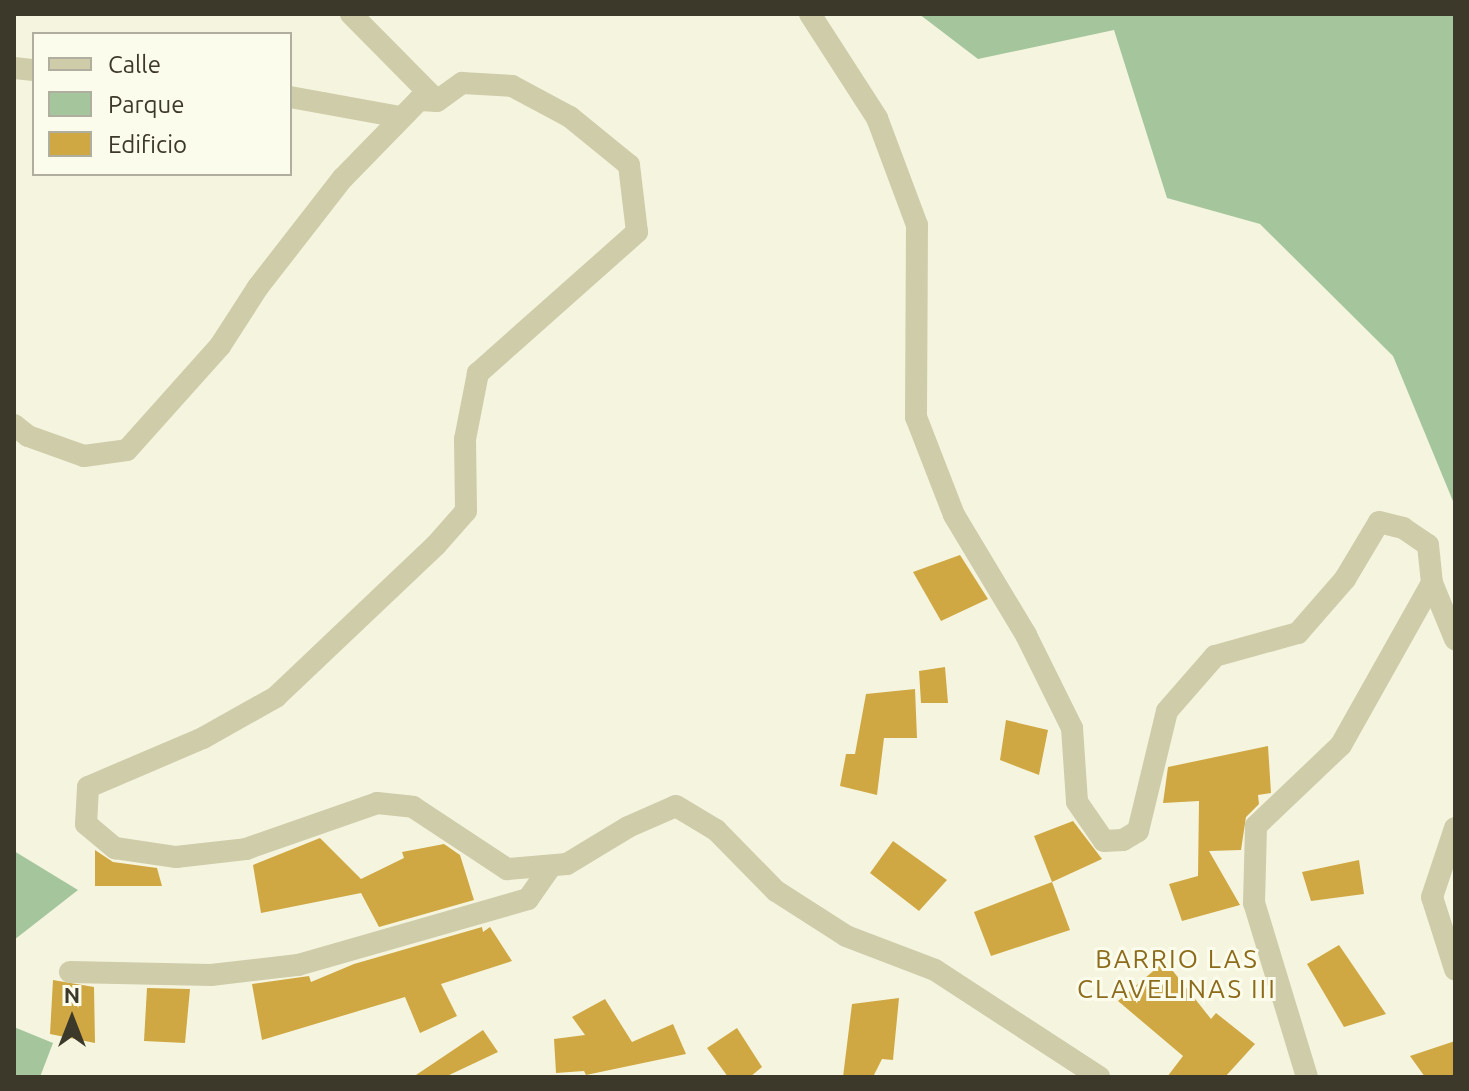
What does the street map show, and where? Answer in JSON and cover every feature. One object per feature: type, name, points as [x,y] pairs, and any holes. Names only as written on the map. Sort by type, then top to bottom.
[{"type":"street","points":[[351,14],[437,101]]},
{"type":"street","points":[[810,14],[877,118],[917,225],[916,417],[954,515],[1026,635],[1072,728],[1077,802],[1104,841],[1123,840],[1138,831],[1167,711],[1215,656],[1298,633],[1345,579],[1379,522],[1403,528],[1428,545],[1432,583],[1455,639]]},
{"type":"street","points":[[14,425],[28,436],[84,456],[127,450],[220,346],[298,233],[400,117],[419,100],[437,101],[462,83],[512,86],[570,117],[629,165],[637,232],[478,373],[465,439],[466,511],[436,545],[276,697],[203,738],[88,787],[86,824],[115,848],[176,857],[246,849],[377,803],[413,807],[507,869],[567,864],[628,827],[676,806],[716,830],[776,891],[846,936],[935,970],[1099,1077]]},
{"type":"street","points":[[292,97],[400,117]]},
{"type":"street","points":[[1307,1077],[1254,903],[1256,826],[1341,745],[1432,583]]},
{"type":"street","points":[[1455,828],[1432,897],[1455,969]]},
{"type":"street","points":[[70,972],[211,975],[298,965],[528,899],[551,866]]},
{"type":"green space","points":[[919,14],[1455,14],[1455,506],[1393,356],[1260,224],[1167,198],[1114,30],[978,59]]},
{"type":"green space","points":[[14,851],[78,890],[14,940]]},
{"type":"green space","points":[[14,1027],[53,1043],[40,1077],[14,1077]]},
{"type":"building","points":[[960,555],[988,599],[941,621],[913,572]]},
{"type":"building","points":[[945,667],[948,703],[921,703],[919,671]]},
{"type":"building","points":[[915,689],[917,738],[884,738],[877,795],[840,786],[846,754],[855,754],[866,694]]},
{"type":"building","points":[[1006,720],[1048,730],[1039,775],[1000,760]]},
{"type":"building","points":[[1268,746],[1271,793],[1258,795],[1259,804],[1246,817],[1241,850],[1209,851],[1240,905],[1182,921],[1169,884],[1198,876],[1199,801],[1163,803],[1168,767]]},
{"type":"building","points":[[1073,821],[1102,859],[1052,882],[1034,836]]},
{"type":"building","points":[[320,838],[361,879],[404,858],[402,852],[444,844],[460,855],[474,900],[379,927],[361,893],[261,913],[253,865]]},
{"type":"building","points":[[893,841],[947,880],[919,911],[870,873]]},
{"type":"building","points":[[95,850],[113,862],[157,868],[162,886],[95,886]]},
{"type":"building","points":[[1359,860],[1364,894],[1311,901],[1302,872]]},
{"type":"building","points":[[1052,882],[1070,930],[991,956],[974,912]]},
{"type":"building","points":[[482,927],[483,932],[490,927],[512,961],[441,984],[457,1016],[420,1033],[405,997],[262,1040],[252,984],[309,976],[311,982],[354,964]]},
{"type":"building","points":[[1339,945],[1386,1014],[1344,1027],[1307,964]]},
{"type":"building","points":[[1165,961],[1211,1019],[1216,1013],[1255,1044],[1225,1077],[1167,1077],[1183,1056],[1118,1001]]},
{"type":"building","points":[[53,980],[94,987],[95,1043],[50,1034]]},
{"type":"building","points":[[147,988],[190,989],[185,1043],[144,1041]]},
{"type":"building","points":[[899,998],[893,1060],[882,1059],[873,1077],[843,1077],[852,1004]]},
{"type":"building","points":[[605,999],[632,1042],[673,1024],[686,1054],[586,1075],[584,1071],[556,1073],[554,1039],[585,1035],[572,1017]]},
{"type":"building","points":[[737,1028],[762,1067],[750,1077],[728,1077],[707,1048]]},
{"type":"building","points":[[483,1030],[498,1052],[445,1077],[413,1077]]},
{"type":"building","points":[[1455,1041],[1455,1077],[1425,1077],[1410,1056]]},
{"type":"district","name":"BARRIO LAS CLAVELINAS III","points":[[1177,974]]}]
